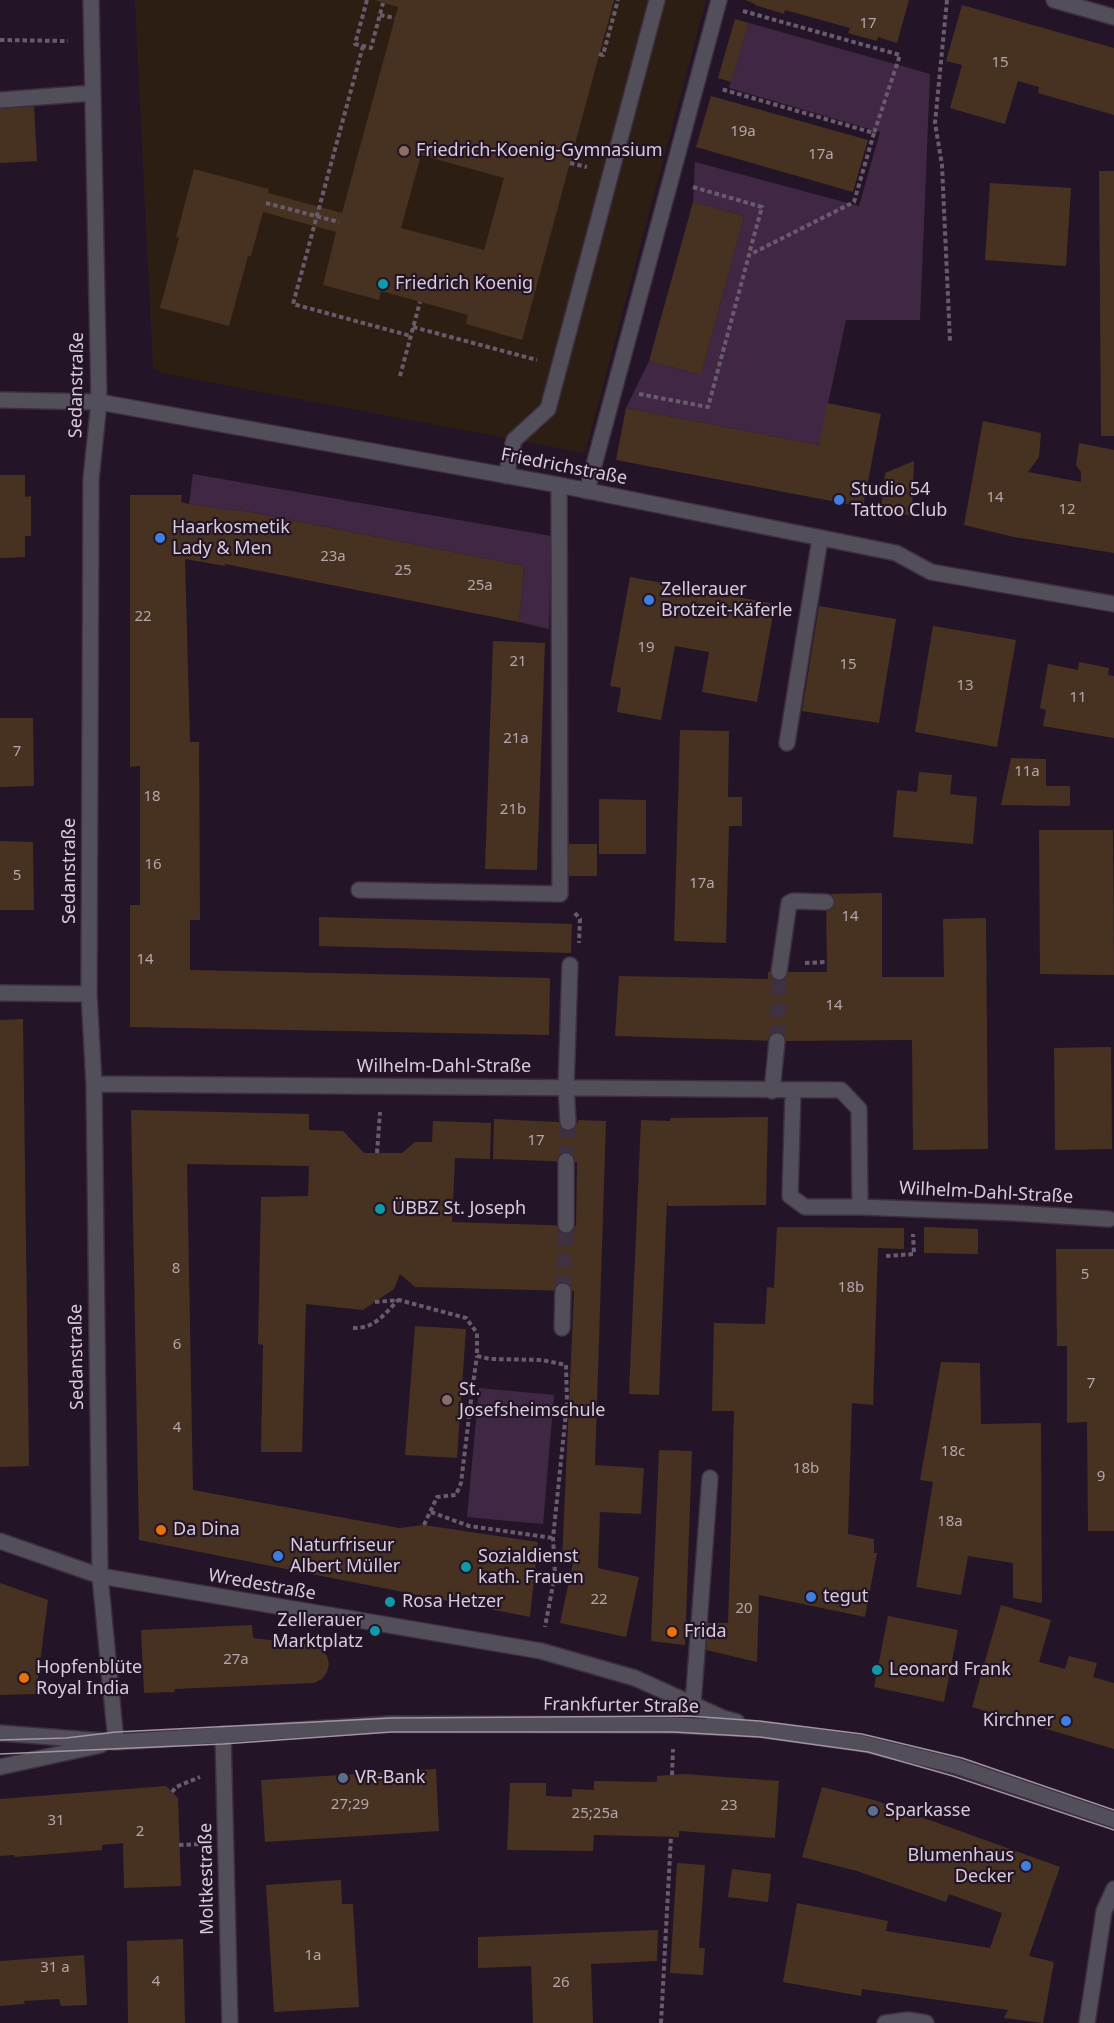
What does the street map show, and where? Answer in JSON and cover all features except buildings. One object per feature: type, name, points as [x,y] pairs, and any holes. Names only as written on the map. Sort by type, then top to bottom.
[{"type":"street","name":"Sedanstraße","points":[[91,0],[99,402],[91,479],[89,994],[94,1084],[100,1576],[116,1742]]},
{"type":"street","points":[[506,476],[514,440],[548,409],[657,0]]},
{"type":"street","points":[[1054,0],[1114,17]]},
{"type":"street","points":[[587,491],[719,2]]},
{"type":"street","points":[[0,100],[93,93]]},
{"type":"street","name":"Friedrichstraße","points":[[0,400],[99,402],[559,485],[896,553],[931,572],[1114,604]]},
{"type":"street","points":[[359,890],[560,894],[559,485]]},
{"type":"street","points":[[787,742],[820,538]]},
{"type":"street","points":[[779,972],[789,903],[793,901],[826,902]]},
{"type":"street","points":[[568,1122],[566,1087],[574,960]]},
{"type":"street","points":[[0,993],[89,994]]},
{"type":"street","points":[[772,1091],[777,1041]]},
{"type":"street","name":"Wilhelm-Dahl-Straße","points":[[94,1084],[841,1090],[859,1109],[860,1207]]},
{"type":"street","name":"Wilhelm-Dahl-Straße","points":[[793,1091],[790,1196],[805,1207],[1014,1213],[1109,1220]]},
{"type":"street","points":[[566,1161],[566,1225]]},
{"type":"street","points":[[562,1328],[563,1291]]},
{"type":"street","points":[[693,1704],[710,1478]]},
{"type":"street","name":"Wredestraße","points":[[0,1541],[100,1576],[541,1651],[634,1678],[723,1718],[760,1729]]},
{"type":"street","name":"Frankfurter Straße","points":[[0,1767],[116,1742],[390,1724],[661,1725],[760,1729],[861,1743],[956,1766],[1114,1820]]},
{"type":"street","name":"Frankfurter Straße","points":[[0,1733],[116,1742]]},
{"type":"street","name":"Moltkestraße","points":[[223,1734],[230,2023]]},
{"type":"street","points":[[1087,2023],[1104,1911],[1114,1889]]},
{"type":"street","points":[[885,2023],[908,2020],[926,2023]]},
{"type":"path","points":[[367,0],[355,44],[371,48],[383,3]]},
{"type":"path","points":[[599,54],[603,55],[618,0]]},
{"type":"path","points":[[947,0],[935,123],[942,165],[950,341]]},
{"type":"path","points":[[719,2],[900,56],[854,202],[748,255]]},
{"type":"path","points":[[380,15],[395,18]]},
{"type":"path","points":[[0,40],[53,41]]},
{"type":"path","points":[[363,46],[293,304],[411,336]]},
{"type":"path","points":[[697,82],[874,133]]},
{"type":"path","points":[[615,390],[708,407],[762,207],[671,180]]},
{"type":"path","points":[[266,202],[339,222]]},
{"type":"path","points":[[400,376],[420,302]]},
{"type":"path","points":[[413,327],[559,366]]},
{"type":"path","points":[[574,960],[580,919]]},
{"type":"path","points":[[377,1153],[380,1110]]},
{"type":"path","points":[[886,1256],[914,1254],[913,1209]]},
{"type":"path","points":[[353,1328],[374,1324],[399,1299]]},
{"type":"path","points":[[375,1302],[399,1299],[466,1318],[477,1333],[477,1356],[461,1483],[456,1495],[436,1497],[424,1525]]},
{"type":"path","points":[[477,1356],[490,1359],[542,1360],[566,1365],[567,1403],[553,1538],[555,1574],[541,1651]]},
{"type":"path","points":[[462,1383],[472,1384]]},
{"type":"path","points":[[431,1512],[469,1526],[553,1538]]},
{"type":"path","points":[[172,1792],[176,1787]]},
{"type":"path","points":[[661,2023],[671,1836]]},
{"type":"path","points":[[179,1845],[194,1844]]},
{"type":"shaded area","name":"Friedrich-Koenig-Gymnasium","points":[[135,0],[706,0],[585,453],[161,373],[153,367]]},
{"type":"shaded area","points":[[749,23],[930,74],[920,320],[846,320],[819,445],[626,408],[649,361],[701,375],[744,216],[693,202],[695,162],[859,206],[880,132],[729,88]]},
{"type":"shaded area","points":[[193,474],[551,536],[549,629],[519,622],[524,566],[236,509],[235,511],[189,504]]},
{"type":"shaded area","points":[[479,1388],[554,1395],[543,1524],[467,1517]]},
{"type":"tunnel","points":[[777,1041],[779,972]]},
{"type":"tunnel","points":[[566,1161],[568,1122]]},
{"type":"tunnel","points":[[563,1291],[566,1225]]},
{"type":"tram line","points":[[0,1740],[392,1718],[689,1716],[759,1721],[862,1734],[962,1758],[1114,1810]]},
{"type":"tram line","points":[[0,1754],[223,1744],[391,1732],[673,1732],[760,1737],[868,1752],[953,1776],[1114,1830]]},
{"type":"place","name":"Friedrich-Koenig-Gymnasium","points":[[404,151]]},
{"type":"place","name":"Friedrich Koenig","points":[[383,284]]},
{"type":"place","name":"Studio 54 Tattoo Club","points":[[839,500]]},
{"type":"place","name":"Haarkosmetik Lady & Men","points":[[160,538]]},
{"type":"place","name":"Zellerauer Brotzeit-Käferle","points":[[649,600]]},
{"type":"place","name":"ÜBBZ St. Joseph","points":[[380,1209]]},
{"type":"place","name":"St. Josefsheimschule","points":[[447,1400]]},
{"type":"place","name":"Da Dina","points":[[161,1530]]},
{"type":"place","name":"Naturfriseur Albert Müller","points":[[278,1556]]},
{"type":"place","name":"Sozialdienst kath. Frauen","points":[[466,1567]]},
{"type":"place","name":"tegut","points":[[811,1597]]},
{"type":"place","name":"Rosa Hetzer","points":[[390,1602]]},
{"type":"place","name":"Zellerauer Marktplatz","points":[[375,1631]]},
{"type":"place","name":"Frida","points":[[672,1632]]},
{"type":"place","name":"Leonard Frank","points":[[877,1670]]},
{"type":"place","name":"Hopfenblüte Royal India","points":[[24,1678]]},
{"type":"place","name":"Kirchner","points":[[1066,1721]]},
{"type":"place","name":"VR-Bank","points":[[343,1778]]},
{"type":"place","name":"Sparkasse","points":[[873,1811]]},
{"type":"place","name":"Blumenhaus Decker","points":[[1026,1866]]}]
